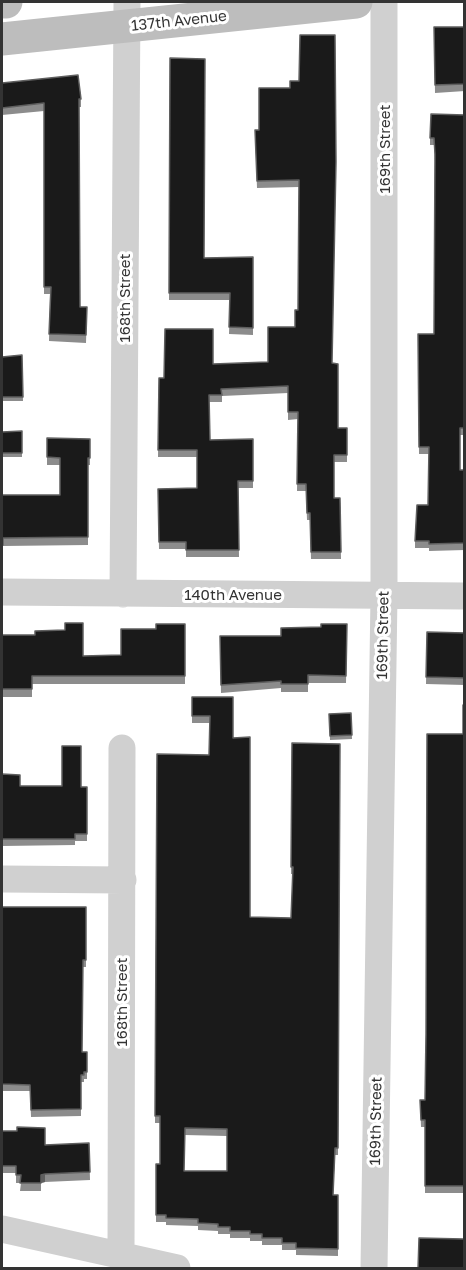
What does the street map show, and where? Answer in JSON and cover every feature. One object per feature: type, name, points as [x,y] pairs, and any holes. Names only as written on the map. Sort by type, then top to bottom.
[{"type":"street","name":"137th Avenue","points":[[2,39],[127,14],[356,2]]},
{"type":"street","name":"169th Street","points":[[374,1269],[384,595],[384,2]]},
{"type":"street","name":"168th Street","points":[[123,594],[127,14]]},
{"type":"street","name":"140th Avenue","points":[[2,592],[465,596]]},
{"type":"street","name":"168th Street","points":[[121,1255],[122,748]]},
{"type":"street","points":[[2,879],[123,880]]},
{"type":"street","points":[[2,1229],[177,1269]]},
{"type":"building","points":[[434,27],[465,27],[465,84],[435,85]]},
{"type":"building","points":[[300,35],[335,35],[336,162],[332,363],[338,364],[338,428],[347,428],[347,455],[334,455],[334,498],[340,498],[341,552],[311,552],[310,513],[307,513],[306,484],[297,484],[298,412],[288,412],[288,386],[221,389],[222,395],[209,395],[210,440],[253,439],[253,481],[238,481],[239,550],[186,550],[186,542],[159,542],[158,489],[197,488],[197,450],[158,450],[159,378],[164,378],[165,329],[213,329],[213,364],[268,362],[268,327],[295,327],[295,310],[298,310],[299,180],[257,181],[255,130],[259,130],[259,88],[290,88],[290,81],[299,81]]},
{"type":"building","points":[[170,58],[205,59],[204,258],[253,257],[253,328],[229,327],[230,293],[169,293]]},
{"type":"building","points":[[78,75],[81,99],[79,99],[80,307],[87,307],[86,335],[49,334],[51,287],[44,287],[44,103],[2,108],[2,83]]},
{"type":"building","points":[[431,114],[465,115],[465,428],[460,428],[460,470],[464,470],[465,543],[429,544],[429,541],[415,541],[417,505],[428,505],[429,447],[419,447],[418,334],[434,334],[435,154],[434,138],[430,138]]},
{"type":"building","points":[[22,355],[23,397],[2,397],[2,357]]},
{"type":"building","points":[[22,431],[22,453],[2,453],[2,432]]},
{"type":"building","points":[[47,438],[90,439],[88,537],[3,538],[2,545],[2,495],[60,495],[60,458],[47,457]]},
{"type":"building","points":[[65,623],[83,623],[83,656],[121,655],[121,629],[156,629],[156,624],[185,624],[185,676],[32,676],[32,689],[2,689],[2,635],[35,635],[35,631],[65,630]]},
{"type":"building","points":[[321,624],[347,624],[346,676],[308,675],[308,684],[281,684],[281,681],[221,685],[220,636],[281,636],[281,628],[321,627]]},
{"type":"building","points":[[427,632],[465,633],[465,678],[426,677]]},
{"type":"building","points":[[192,697],[233,697],[233,738],[250,737],[250,917],[291,918],[292,743],[340,744],[338,1148],[335,1148],[333,1195],[338,1195],[338,1249],[296,1248],[296,1243],[282,1243],[282,1238],[262,1238],[262,1234],[250,1234],[250,1231],[230,1231],[230,1227],[218,1227],[218,1224],[198,1223],[198,1219],[166,1218],[166,1215],[156,1215],[156,1164],[160,1164],[160,1116],[155,1116],[157,754],[209,755],[210,716],[192,716]],"holes":[[[185,1128],[227,1129],[227,1171],[184,1171]]]},
{"type":"building","points":[[463,705],[465,705],[465,1186],[425,1186],[425,1120],[421,1120],[420,1100],[425,1100],[427,734],[463,734]]},
{"type":"building","points":[[351,713],[352,735],[330,736],[329,714]]},
{"type":"building","points":[[62,746],[81,746],[81,787],[87,787],[87,834],[75,834],[75,839],[2,839],[2,774],[20,775],[20,786],[62,786]]},
{"type":"building","points":[[2,907],[86,907],[82,1052],[87,1052],[87,1072],[81,1075],[81,1109],[31,1110],[30,1085],[2,1084]]},
{"type":"building","points":[[17,1127],[45,1128],[45,1145],[89,1143],[90,1172],[45,1174],[41,1175],[41,1183],[20,1183],[21,1175],[16,1175],[16,1166],[2,1166],[2,1131],[17,1131]]},
{"type":"building","points":[[419,1238],[464,1239],[465,1269],[418,1269]]}]
